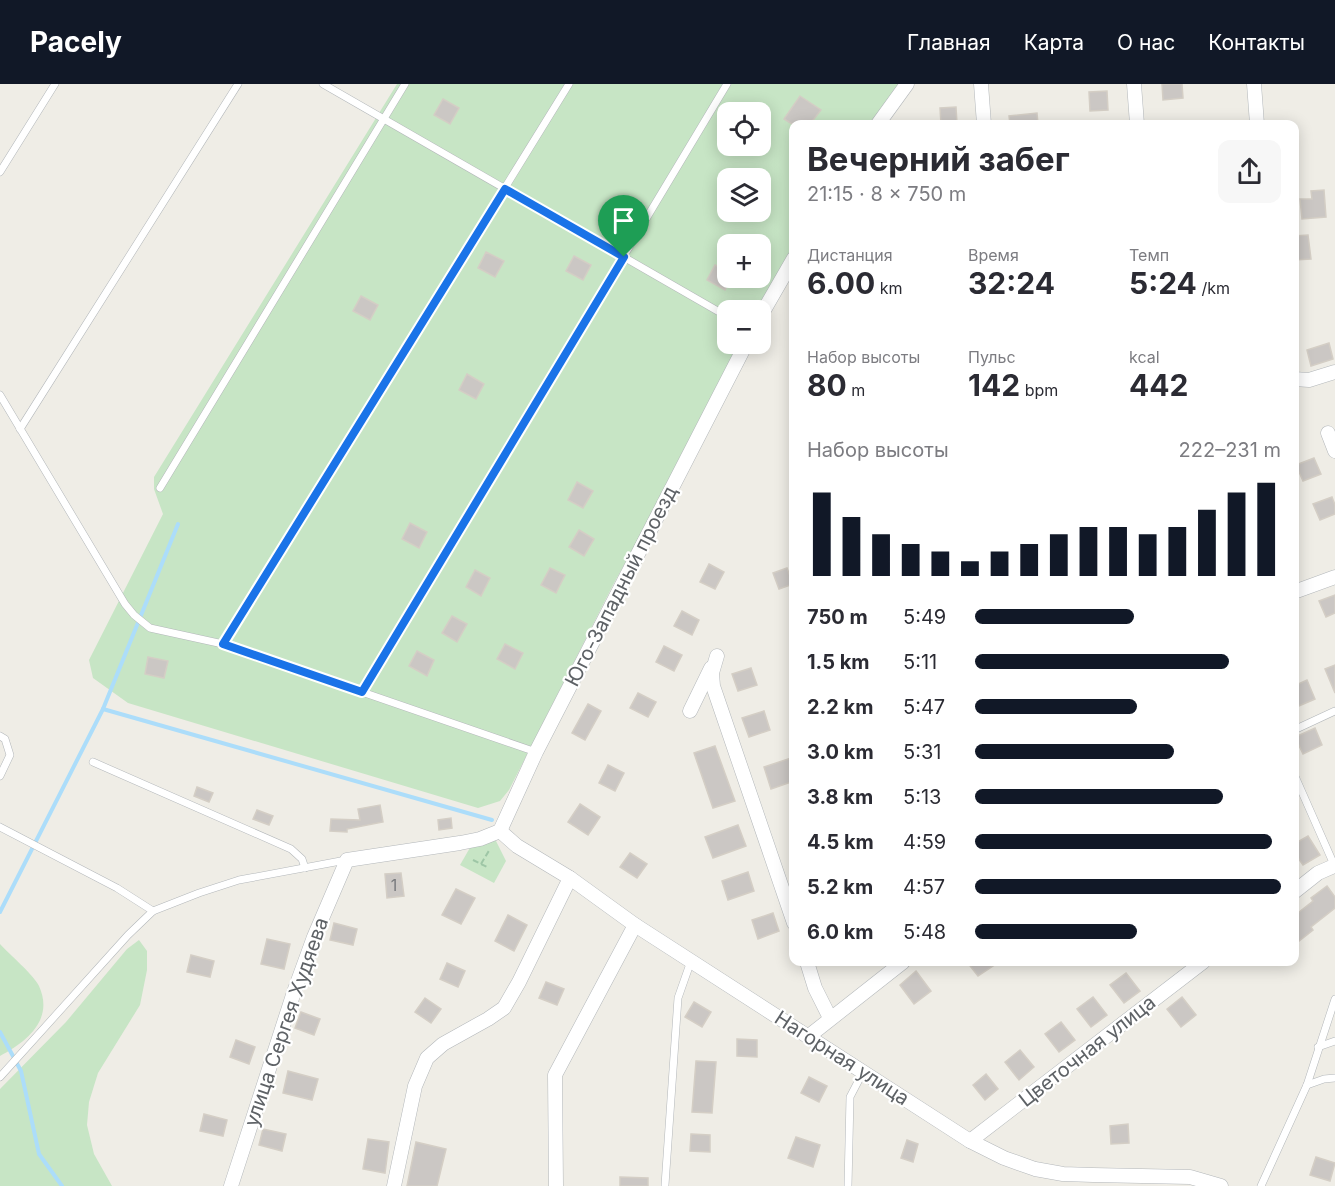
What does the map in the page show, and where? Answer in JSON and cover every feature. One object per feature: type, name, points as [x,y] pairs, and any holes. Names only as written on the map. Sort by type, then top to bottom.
[{"type":"street","points":[[881,120],[907,84]]},
{"type":"street","points":[[981,84],[984,120]]},
{"type":"street","points":[[1134,84],[1137,120]]},
{"type":"street","points":[[1254,84],[1257,120]]},
{"type":"street","points":[[770,300],[789,267]]},
{"type":"street","name":"Юго-Западный проезд","points":[[500,831],[536,752],[741,354]]},
{"type":"street","points":[[1299,379],[1309,380],[1335,372]]},
{"type":"street","points":[[1329,434],[1335,451]]},
{"type":"street","points":[[1299,590],[1335,577]]},
{"type":"street","points":[[690,711],[717,656],[712,673],[713,686],[789,908]]},
{"type":"street","points":[[347,860],[460,843],[480,839],[500,831]]},
{"type":"street","name":"Нагорная улица","points":[[500,831],[517,846],[570,878],[635,925],[970,1140],[1004,1158],[1035,1169],[1093,1181],[1190,1177],[1221,1186]]},
{"type":"street","name":"улица Сергея Худяева","points":[[231,1186],[314,937],[347,860]]},
{"type":"street","points":[[1299,888],[1318,873],[1335,866]]},
{"type":"street","points":[[394,1186],[415,1086],[427,1058],[443,1044],[504,1008],[570,878]]},
{"type":"street","points":[[556,1186],[555,1076],[635,925]]},
{"type":"street","points":[[808,966],[830,1018]]},
{"type":"street","points":[[809,1036],[898,966]]},
{"type":"street","name":"Цветочная улица","points":[[970,1140],[1198,966]]},
{"type":"lane","points":[[0,172],[55,84]]},
{"type":"lane","points":[[20,429],[238,84]]},
{"type":"lane","points":[[322,84],[717,311]]},
{"type":"lane","points":[[160,489],[405,84]]},
{"type":"lane","points":[[223,644],[569,84]]},
{"type":"lane","points":[[362,692],[727,84]]},
{"type":"lane","points":[[0,395],[95,556],[134,615],[150,628],[223,644],[536,752]]},
{"type":"lane","points":[[1299,728],[1335,711]]},
{"type":"lane","points":[[0,736],[5,739],[10,755],[0,776]]},
{"type":"lane","points":[[93,762],[291,849],[302,859],[304,868]]},
{"type":"lane","points":[[1299,785],[1335,866]]},
{"type":"lane","points":[[0,827],[117,888],[153,911]]},
{"type":"lane","points":[[0,1077],[128,935],[153,911],[199,892],[239,880],[347,860]]},
{"type":"lane","points":[[665,1185],[678,998],[691,961]]},
{"type":"lane","points":[[1261,1186],[1306,1085],[1335,999]]},
{"type":"lane","points":[[1318,1047],[1335,1041]]},
{"type":"lane","points":[[848,1186],[850,1097],[864,1072]]},
{"type":"lane","points":[[1306,1085],[1335,1078]]},
{"type":"path","points":[[473,860],[488,867]]},
{"type":"green space","points":[[397,84],[901,84],[876,120],[789,120],[789,263],[766,300],[717,300],[717,354],[740,354],[613,585],[509,790],[500,801],[478,808],[128,703],[93,678],[89,660],[163,514],[154,489],[154,477]]},
{"type":"green space","points":[[495,839],[506,861],[494,883],[460,865],[471,846]]},
{"type":"green space","points":[[139,940],[147,951],[147,970],[140,1005],[98,1073],[89,1102],[87,1125],[94,1154],[112,1186],[0,1186],[0,1089],[66,1022],[127,949]]},
{"type":"green space","points":[[0,944],[36,981],[43,998],[43,1009],[41,1019],[29,1036],[0,1056]]},
{"type":"building","points":[[1162,84],[1182,84],[1183,98],[1163,100]]},
{"type":"building","points":[[1107,91],[1108,110],[1090,111],[1089,92]]},
{"type":"building","points":[[800,96],[821,110],[813,120],[789,120],[789,122],[784,119]]},
{"type":"building","points":[[443,99],[459,108],[450,124],[434,115]]},
{"type":"building","points":[[956,107],[957,120],[941,120],[940,108]]},
{"type":"building","points":[[1037,113],[1038,120],[1010,120],[1009,116]]},
{"type":"building","points":[[1324,190],[1326,217],[1302,219],[1300,199],[1312,199],[1311,191]]},
{"type":"building","points":[[1308,235],[1311,259],[1299,260],[1299,236]]},
{"type":"building","points":[[486,252],[504,261],[495,277],[478,268]]},
{"type":"building","points":[[574,256],[591,265],[583,280],[566,271]]},
{"type":"building","points":[[715,265],[717,266],[717,286],[707,280]]},
{"type":"building","points":[[361,296],[378,305],[370,320],[353,311]]},
{"type":"building","points":[[1329,343],[1333,359],[1311,366],[1307,350]]},
{"type":"building","points":[[467,374],[484,384],[476,399],[459,390]]},
{"type":"building","points":[[1314,458],[1321,474],[1303,481],[1299,472],[1299,464]]},
{"type":"building","points":[[577,482],[593,491],[583,508],[568,500]]},
{"type":"building","points":[[1332,497],[1335,514],[1320,520],[1313,504]]},
{"type":"building","points":[[410,523],[427,532],[419,548],[402,539]]},
{"type":"building","points":[[579,530],[594,539],[584,556],[569,547]]},
{"type":"building","points":[[709,564],[724,572],[715,589],[700,582]]},
{"type":"building","points":[[550,568],[565,575],[556,593],[541,585]]},
{"type":"building","points":[[787,568],[789,585],[779,589],[773,573]]},
{"type":"building","points":[[475,570],[490,578],[481,596],[466,587]]},
{"type":"building","points":[[1335,595],[1335,613],[1326,617],[1319,601]]},
{"type":"building","points":[[682,611],[699,620],[692,635],[674,626]]},
{"type":"building","points":[[452,616],[467,624],[457,642],[442,633]]},
{"type":"building","points":[[505,644],[523,653],[515,669],[497,659]]},
{"type":"building","points":[[664,646],[682,655],[674,671],[656,662]]},
{"type":"building","points":[[417,651],[434,660],[427,676],[409,666]]},
{"type":"building","points":[[148,657],[168,661],[164,678],[145,674]]},
{"type":"building","points":[[1335,665],[1335,693],[1325,669]]},
{"type":"building","points":[[751,668],[757,685],[738,691],[732,674]]},
{"type":"building","points":[[1307,680],[1315,699],[1299,706],[1299,684]]},
{"type":"building","points":[[638,693],[656,702],[648,717],[630,708]]},
{"type":"building","points":[[588,704],[601,711],[585,740],[572,733]]},
{"type":"building","points":[[764,711],[770,730],[749,737],[742,718]]},
{"type":"building","points":[[1315,728],[1322,745],[1303,754],[1299,746],[1299,735]]},
{"type":"building","points":[[715,746],[735,801],[713,808],[694,753]]},
{"type":"building","points":[[789,759],[789,783],[771,789],[764,767]]},
{"type":"building","points":[[608,765],[624,773],[615,791],[599,783]]},
{"type":"building","points":[[197,787],[213,793],[209,802],[194,796]]},
{"type":"building","points":[[580,804],[600,817],[588,835],[568,822]]},
{"type":"building","points":[[380,805],[383,822],[347,829],[347,832],[330,831],[331,819],[360,820],[358,809]]},
{"type":"building","points":[[257,810],[273,816],[269,825],[253,819]]},
{"type":"building","points":[[451,818],[452,828],[439,830],[438,820]]},
{"type":"building","points":[[738,825],[746,846],[713,858],[705,837]]},
{"type":"building","points":[[1308,836],[1320,855],[1303,865],[1299,859],[1299,841]]},
{"type":"building","points":[[630,853],[647,864],[637,878],[620,867]]},
{"type":"building","points":[[748,872],[754,891],[728,900],[722,881]]},
{"type":"building","points":[[401,873],[404,896],[387,898],[385,874]]},
{"type":"building","points":[[1327,886],[1335,897],[1335,908],[1311,927],[1313,930],[1299,941],[1299,912],[1313,901],[1311,898]]},
{"type":"building","points":[[456,889],[475,898],[461,924],[442,915]]},
{"type":"building","points":[[773,913],[779,931],[758,939],[752,920]]},
{"type":"building","points":[[508,915],[527,925],[514,951],[495,941]]},
{"type":"building","points":[[334,923],[357,929],[353,945],[330,940]]},
{"type":"building","points":[[267,939],[290,944],[284,969],[261,964]]},
{"type":"building","points":[[191,955],[214,961],[210,977],[187,972]]},
{"type":"building","points":[[447,963],[465,971],[458,987],[440,979]]},
{"type":"building","points":[[970,966],[993,966],[978,976]]},
{"type":"building","points":[[916,971],[931,991],[914,1004],[900,985]]},
{"type":"building","points":[[1126,973],[1140,991],[1124,1003],[1110,985]]},
{"type":"building","points":[[546,982],[564,989],[557,1005],[539,998]]},
{"type":"building","points":[[1093,997],[1107,1015],[1091,1027],[1077,1009]]},
{"type":"building","points":[[1182,997],[1196,1015],[1181,1027],[1167,1009]]},
{"type":"building","points":[[425,998],[441,1009],[431,1023],[415,1012]]},
{"type":"building","points":[[694,1002],[711,1012],[702,1027],[685,1017]]},
{"type":"building","points":[[301,1012],[320,1019],[314,1035],[295,1028]]},
{"type":"building","points":[[1061,1022],[1075,1040],[1059,1052],[1045,1034]]},
{"type":"building","points":[[737,1039],[757,1040],[757,1057],[737,1056]]},
{"type":"building","points":[[236,1040],[255,1047],[249,1064],[230,1057]]},
{"type":"building","points":[[1020,1050],[1034,1067],[1019,1080],[1005,1062]]},
{"type":"building","points":[[696,1061],[716,1062],[712,1113],[692,1112]]},
{"type":"building","points":[[288,1071],[318,1079],[312,1100],[283,1093]]},
{"type":"building","points":[[986,1074],[998,1089],[985,1100],[973,1085]]},
{"type":"building","points":[[809,1077],[827,1086],[819,1102],[801,1093]]},
{"type":"building","points":[[204,1114],[227,1120],[223,1136],[200,1131]]},
{"type":"building","points":[[1128,1124],[1129,1143],[1111,1144],[1110,1126]]},
{"type":"building","points":[[263,1129],[286,1134],[282,1151],[259,1145]]},
{"type":"building","points":[[691,1134],[710,1135],[710,1152],[690,1151]]},
{"type":"building","points":[[796,1137],[820,1145],[813,1167],[788,1158]]},
{"type":"building","points":[[368,1139],[389,1142],[385,1173],[363,1169]]},
{"type":"building","points":[[907,1140],[918,1144],[913,1162],[901,1158]]},
{"type":"building","points":[[416,1142],[446,1149],[437,1186],[407,1186]]},
{"type":"building","points":[[1316,1157],[1335,1163],[1330,1181],[1310,1175]]},
{"type":"building","points":[[620,1177],[648,1178],[648,1186],[620,1186]]},
{"type":"waterway","points":[[0,912],[103,709],[178,524]]},
{"type":"waterway","points":[[103,709],[492,820]]},
{"type":"waterway","points":[[0,1032],[21,1071],[39,1154],[62,1186]]},
{"type":"route","points":[[505,189],[624,257],[362,692],[223,644],[505,189]]}]
